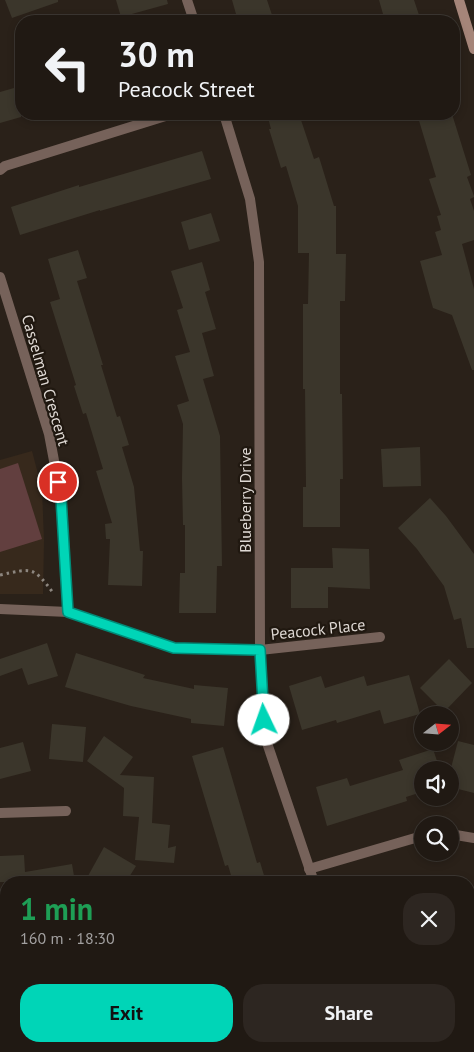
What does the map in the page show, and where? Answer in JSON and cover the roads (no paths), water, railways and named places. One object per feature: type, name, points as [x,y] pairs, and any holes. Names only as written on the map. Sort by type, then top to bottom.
[{"type":"street","points":[[187,0],[192,15]]},
{"type":"street","points":[[459,0],[474,49]]},
{"type":"street","points":[[0,170],[5,166],[153,120]]},
{"type":"street","name":"Blueberry Drive","points":[[226,120],[250,198],[259,262],[260,650],[265,737],[312,876]]},
{"type":"street","name":"Casselman Crescent","points":[[0,277],[49,434],[61,498],[68,612]]},
{"type":"street","name":"Peacock Place","points":[[0,609],[68,612],[174,648],[260,650],[380,637]]},
{"type":"street","points":[[0,813],[66,811]]},
{"type":"street","points":[[459,836],[474,838]]},
{"type":"street","points":[[310,869],[414,838]]}]
